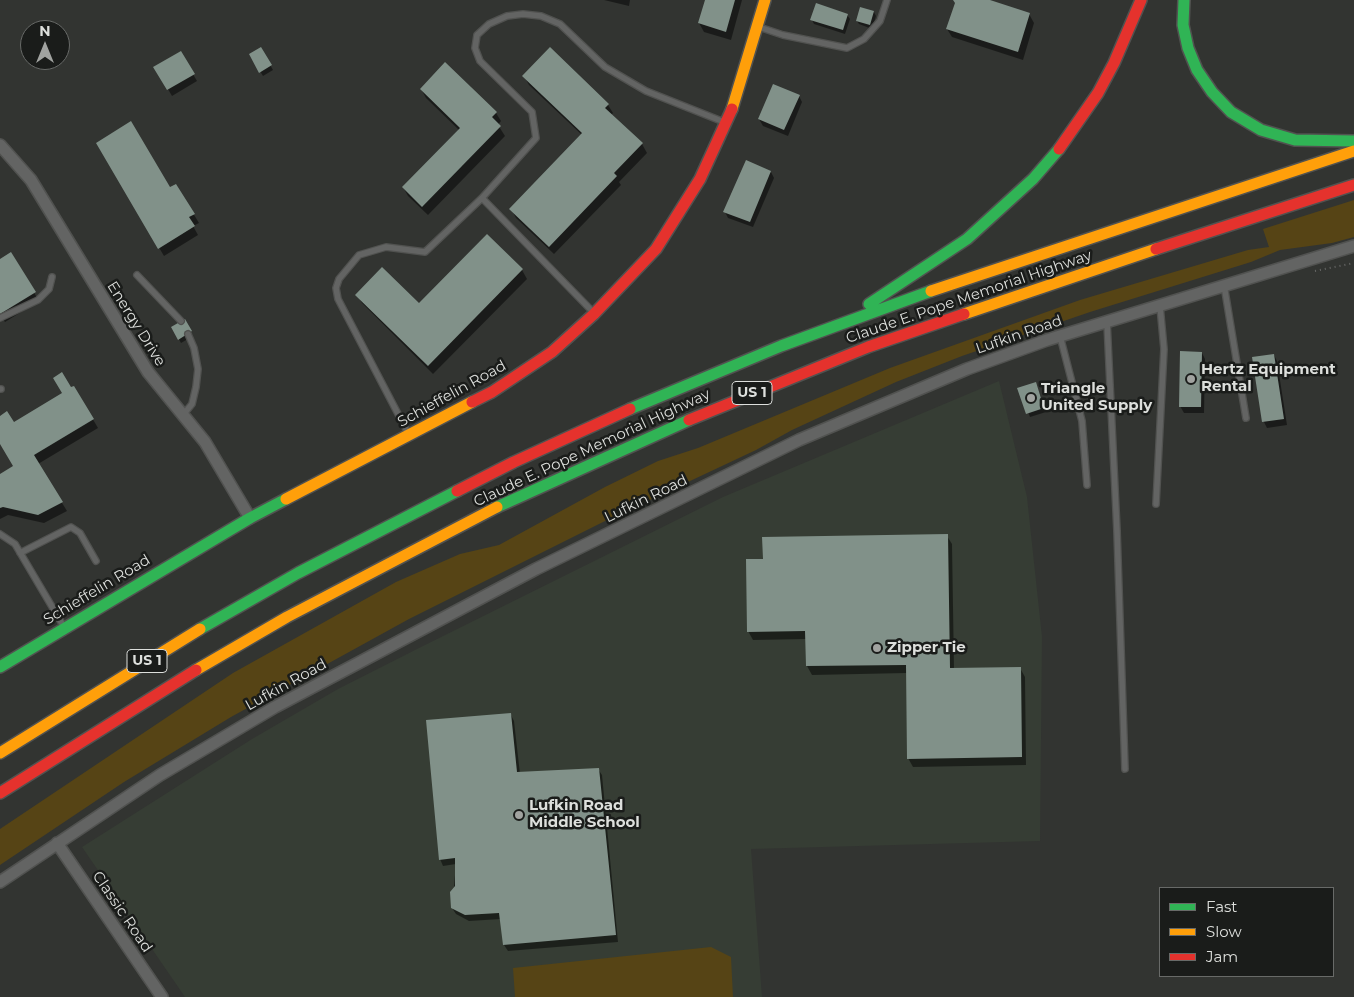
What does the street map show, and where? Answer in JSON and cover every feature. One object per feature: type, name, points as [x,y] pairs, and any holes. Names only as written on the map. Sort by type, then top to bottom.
[{"type":"main road","name":"Schieffelin Road","points":[[0,667],[250,518],[492,392],[552,352],[594,314],[656,248],[700,179],[734,104],[765,0]]},
{"type":"main road","points":[[842,322],[967,240],[1033,179],[1060,148],[1098,93],[1114,63],[1141,0]]},
{"type":"main road","points":[[1184,0],[1183,25],[1191,56],[1197,70],[1212,92],[1231,112],[1261,130],[1294,140],[1354,141]]},
{"type":"main road","name":"Claude E. Pope Memorial Highway","points":[[0,754],[164,650],[298,574],[416,511],[514,462],[646,402],[842,322],[972,276],[1354,151]]},
{"type":"main road","name":"Claude E. Pope Memorial Highway","points":[[0,793],[184,677],[287,617],[491,510],[622,449],[725,404],[868,347],[1062,280],[1354,185]]},
{"type":"street","name":"Energy Drive","points":[[0,146],[30,180],[148,372],[205,442],[250,518]]},
{"type":"street","name":"Lufkin Road","points":[[0,882],[160,775],[275,707],[536,569],[799,440],[967,369],[1060,336],[1354,246]]},
{"type":"street","name":"Classic Road","points":[[56,843],[162,997]]},
{"type":"lane","points":[[758,27],[783,35],[847,48],[864,39],[880,21],[887,0]]},
{"type":"lane","points":[[409,435],[338,299],[336,288],[339,279],[359,255],[386,247],[425,252],[482,198],[536,138],[532,112],[480,61],[475,48],[477,35],[489,24],[507,16],[523,14],[541,16],[560,24],[605,67],[646,91],[726,123]]},
{"type":"lane","points":[[482,198],[594,314]]},
{"type":"lane","points":[[137,275],[181,321]]},
{"type":"lane","points":[[0,318],[38,300],[49,289],[52,277]]},
{"type":"lane","points":[[1224,285],[1246,418]]},
{"type":"lane","points":[[1156,504],[1164,349],[1160,306]]},
{"type":"lane","points":[[1107,322],[1116,502],[1124,769]]},
{"type":"lane","points":[[183,415],[192,404],[198,369],[188,334]]},
{"type":"lane","points":[[1060,336],[1082,421],[1087,485]]},
{"type":"lane","points":[[20,553],[71,527],[80,533],[96,561]]},
{"type":"lane","points":[[0,534],[15,544],[64,628]]},
{"type":"path","points":[[1313,272],[1354,263]]},
{"type":"shaded area","points":[[1354,200],[1354,237],[1332,243],[1280,250],[1251,262],[1090,312],[962,356],[896,382],[792,430],[756,450],[605,521],[409,619],[231,717],[124,782],[0,865],[0,829],[233,673],[396,582],[460,554],[499,545],[605,487],[658,461],[698,448],[890,368],[1080,300],[1248,250],[1269,247],[1263,229]]},
{"type":"shaded area","points":[[999,381],[1027,497],[1042,637],[1040,841],[751,849],[762,997],[185,997],[82,847],[252,739],[338,689],[723,497]]},
{"type":"shaded area","points":[[711,947],[731,957],[733,997],[515,997],[513,968]]},
{"type":"building","points":[[705,0],[735,0],[726,32],[698,23]]},
{"type":"building","points":[[953,0],[990,0],[1030,13],[1018,52],[946,29],[955,3]]},
{"type":"building","points":[[816,3],[848,14],[843,30],[810,20]]},
{"type":"building","points":[[860,7],[874,11],[870,25],[856,21]]},
{"type":"building","points":[[261,47],[272,65],[259,73],[249,54]]},
{"type":"building","points":[[550,47],[609,104],[605,108],[643,143],[614,173],[617,176],[549,247],[509,209],[582,133],[522,76]]},
{"type":"building","points":[[181,51],[195,74],[167,90],[153,67]]},
{"type":"building","points":[[445,62],[497,112],[492,117],[501,126],[422,207],[402,187],[460,128],[420,89]]},
{"type":"building","points":[[773,84],[800,95],[784,130],[758,119]]},
{"type":"building","points":[[131,121],[170,187],[176,184],[195,214],[189,217],[195,226],[158,249],[96,143]]},
{"type":"building","points":[[746,160],[771,171],[750,222],[723,212]]},
{"type":"building","points":[[487,234],[523,269],[428,366],[355,295],[382,267],[419,303]]},
{"type":"building","points":[[11,252],[36,292],[0,314],[0,259]]},
{"type":"building","points":[[185,319],[192,331],[178,340],[171,327]]},
{"type":"building","name":"Hertz Equipment Rental","points":[[1180,351],[1202,352],[1201,407],[1179,407]]},
{"type":"building","points":[[1274,354],[1284,419],[1262,422],[1252,357]]},
{"type":"building","points":[[62,372],[71,387],[74,386],[94,419],[34,455],[63,502],[38,515],[3,507],[0,508],[0,474],[13,466],[0,444],[0,416],[7,411],[14,422],[62,393],[53,378]]},
{"type":"building","name":"Triangle United Supply","points":[[1036,382],[1044,408],[1026,414],[1017,388]]},
{"type":"building","name":"Zipper Tie","points":[[948,534],[950,668],[1021,667],[1022,757],[907,759],[906,665],[806,666],[805,631],[747,632],[746,559],[763,559],[762,537]]},
{"type":"building","name":"Lufkin Road Middle School","points":[[511,713],[517,772],[599,768],[616,935],[503,945],[499,913],[465,915],[451,908],[450,892],[455,886],[455,858],[439,860],[426,720]]},
{"type":"traffic: fast","points":[[1184,0],[1183,25],[1188,48],[1197,70],[1212,92],[1231,112],[1261,130],[1295,140],[1354,141]]},
{"type":"traffic: fast","points":[[869,304],[967,239],[1033,179],[1059,149]]},
{"type":"traffic: fast","points":[[630,409],[781,346],[931,291]]},
{"type":"traffic: fast","points":[[497,507],[689,420]]},
{"type":"traffic: fast","points":[[200,629],[298,573],[457,491]]},
{"type":"traffic: fast","points":[[0,667],[250,518],[286,499]]},
{"type":"traffic: slow","points":[[732,109],[765,0]]},
{"type":"traffic: slow","points":[[931,291],[1354,151]]},
{"type":"traffic: slow","points":[[964,314],[1156,249]]},
{"type":"traffic: slow","points":[[286,499],[472,402]]},
{"type":"traffic: slow","points":[[196,670],[287,617],[497,507]]},
{"type":"traffic: slow","points":[[0,753],[200,629]]},
{"type":"traffic: jam","points":[[1059,149],[1098,93],[1114,63],[1141,0]]},
{"type":"traffic: jam","points":[[472,402],[492,392],[552,352],[594,314],[656,249],[700,179],[732,109]]},
{"type":"traffic: jam","points":[[1156,249],[1354,185]]},
{"type":"traffic: jam","points":[[689,420],[868,347],[964,314]]},
{"type":"traffic: jam","points":[[457,491],[514,462],[630,409]]},
{"type":"traffic: jam","points":[[0,793],[196,670]]},
{"type":"place","name":"Hertz Equipment Rental","points":[[1191,379]]},
{"type":"place","name":"Triangle United Supply","points":[[1031,398]]},
{"type":"place","name":"Zipper Tie","points":[[877,648]]},
{"type":"place","name":"Lufkin Road Middle School","points":[[519,815]]}]
